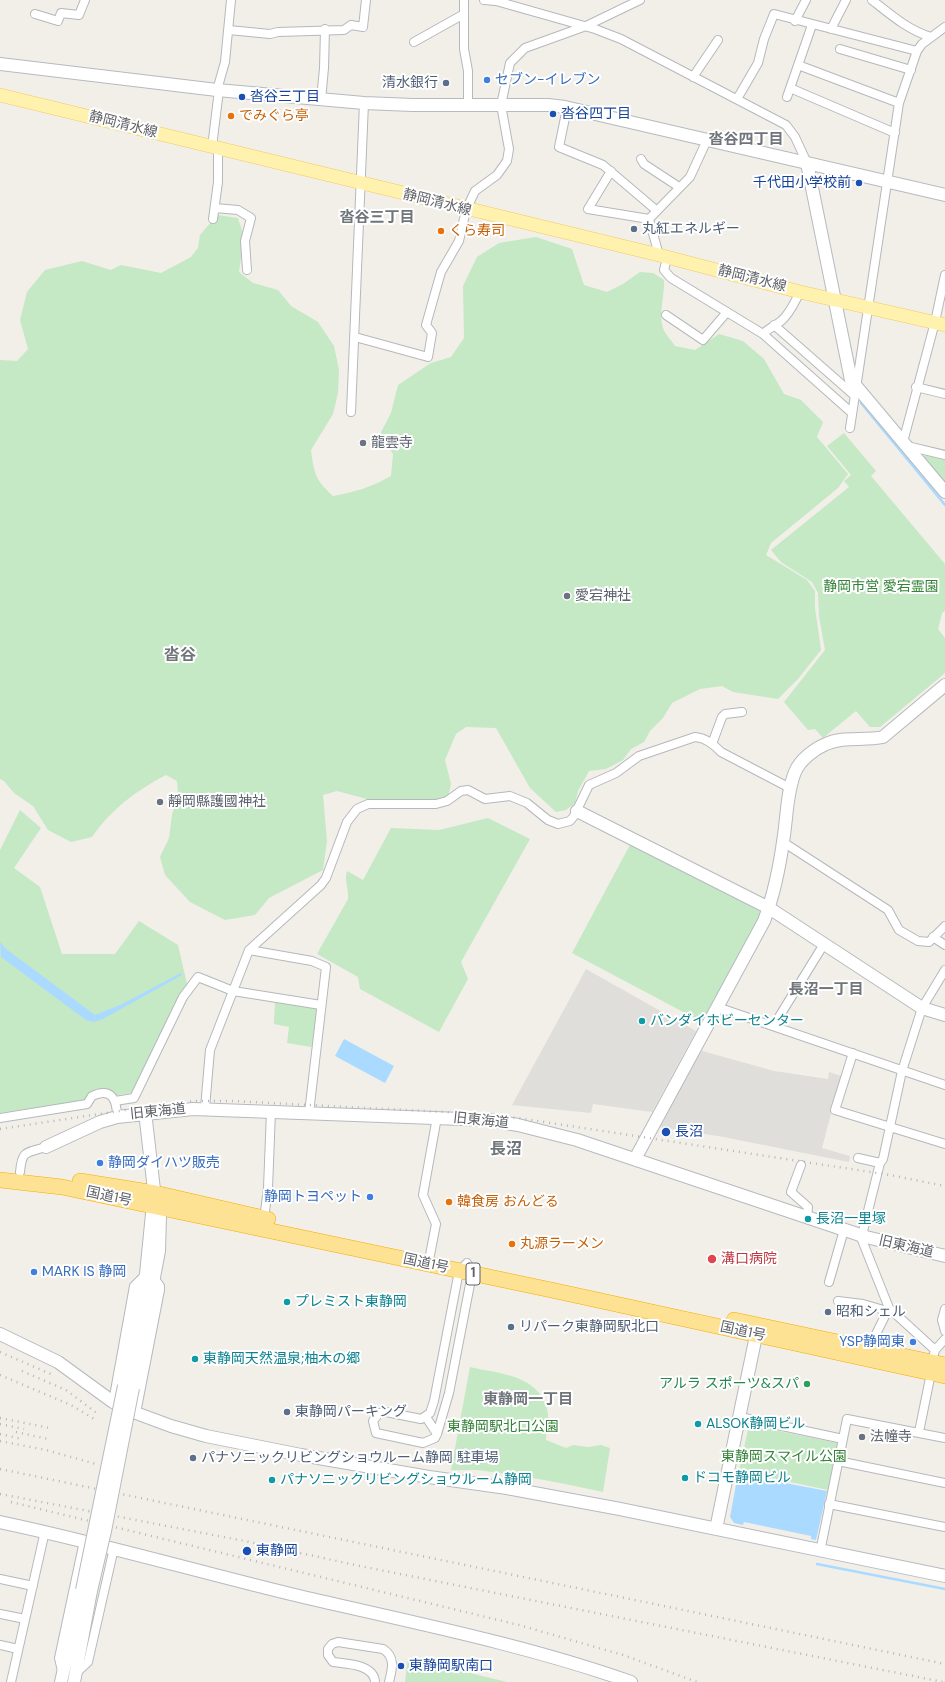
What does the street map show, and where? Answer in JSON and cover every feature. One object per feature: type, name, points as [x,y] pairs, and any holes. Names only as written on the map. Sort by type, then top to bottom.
[{"type":"highway","name":"国道1号","points":[[0,1170],[20,1172],[156,1200],[466,1269],[757,1330],[938,1365]]},
{"type":"highway","name":"国道1号","points":[[0,1180],[156,1200],[264,1218],[430,1255],[466,1269]]},
{"type":"highway","name":"国道1号","points":[[757,1330],[868,1348],[938,1365]]},
{"type":"main road","name":"静岡清水線","points":[[0,95],[466,210],[663,256],[800,292],[835,298],[940,323]]},
{"type":"street","points":[[35,14],[58,21],[61,13],[79,15],[85,0]]},
{"type":"street","points":[[213,219],[218,182],[215,148],[218,90],[225,62],[232,0]]},
{"type":"street","points":[[229,30],[270,34],[278,32],[325,29],[344,30],[351,25],[363,27],[366,0]]},
{"type":"street","points":[[464,0],[468,105]]},
{"type":"street","points":[[484,0],[496,1],[586,26],[620,39],[786,125],[799,144],[807,164],[851,380],[855,391]]},
{"type":"street","points":[[355,337],[428,357],[432,332],[426,325],[442,272],[459,242],[466,210],[475,191],[497,175],[507,161],[509,149],[502,105],[510,63],[524,48],[586,26],[624,4],[640,0]]},
{"type":"street","points":[[795,21],[806,0]]},
{"type":"street","points":[[831,29],[846,0]]},
{"type":"street","points":[[872,0],[901,23],[918,33],[931,37]]},
{"type":"street","points":[[414,42],[464,14]]},
{"type":"street","points":[[737,99],[758,64],[764,39],[774,14],[795,21],[917,51]]},
{"type":"street","points":[[787,97],[812,25]]},
{"type":"street","points":[[850,428],[899,103],[917,51],[931,37],[945,27]]},
{"type":"street","points":[[321,100],[325,29]]},
{"type":"street","points":[[693,77],[718,40]]},
{"type":"street","points":[[840,49],[910,70]]},
{"type":"street","points":[[0,64],[218,90],[321,100],[364,103],[548,105],[567,108],[945,195]]},
{"type":"street","points":[[798,65],[899,103]]},
{"type":"street","points":[[790,88],[895,133]]},
{"type":"street","points":[[351,412],[362,184],[364,103]]},
{"type":"street","points":[[567,108],[559,147],[603,165],[656,210]]},
{"type":"street","points":[[649,219],[656,210],[690,177],[707,140]]},
{"type":"street","points":[[641,159],[644,164],[679,187]]},
{"type":"street","points":[[611,171],[588,209],[649,219]]},
{"type":"street","points":[[215,208],[238,210],[251,218],[246,241],[247,270]]},
{"type":"street","points":[[649,219],[663,256],[664,270],[671,278],[763,334],[852,413]]},
{"type":"street","points":[[904,444],[916,387],[940,323],[945,275]]},
{"type":"street","points":[[763,334],[774,325],[781,322],[800,292]]},
{"type":"street","points":[[666,315],[703,340],[727,312]]},
{"type":"street","points":[[774,325],[855,391],[904,444],[945,492]]},
{"type":"street","points":[[916,387],[945,394]]},
{"type":"street","points":[[904,444],[945,455]]},
{"type":"street","points":[[635,1159],[717,1007],[753,945],[769,908],[777,883],[790,788],[800,764],[817,749],[835,741],[871,740],[883,737],[945,685]]},
{"type":"street","points":[[712,744],[724,714],[742,712]]},
{"type":"street","points":[[205,1108],[210,1050],[249,950],[321,885],[326,878],[347,822],[357,809],[368,804],[436,804],[447,802],[461,791],[468,790],[485,799],[502,796],[519,798],[552,823],[558,824],[570,821],[577,811],[589,785],[616,773],[639,756],[695,737],[701,737],[721,752],[790,788]]},
{"type":"street","points":[[577,811],[769,908],[922,1008],[945,1015]]},
{"type":"street","points":[[783,842],[888,910],[899,930],[909,937],[925,942],[945,926]]},
{"type":"street","points":[[933,937],[945,945]]},
{"type":"street","points":[[774,1025],[824,944]]},
{"type":"street","points":[[249,950],[312,961],[326,967],[309,1113]]},
{"type":"street","points":[[938,1365],[888,1309],[861,1235],[880,1163],[885,1152],[902,1071],[922,1008],[945,970]]},
{"type":"street","points":[[115,1101],[134,1098],[182,997],[198,977],[233,991],[321,1005]]},
{"type":"street","points":[[717,1007],[774,1025],[945,1085]]},
{"type":"street","points":[[852,1053],[835,1110],[945,1144]]},
{"type":"street","points":[[0,1118],[87,1104],[92,1096],[96,1094],[111,1095],[115,1101],[116,1117]]},
{"type":"street","name":"旧東海道","points":[[20,1172],[21,1159],[25,1154],[46,1147],[100,1122],[116,1117],[145,1112],[205,1108],[488,1120],[518,1125],[577,1140],[844,1230],[945,1256]]},
{"type":"street","points":[[264,1218],[268,1188],[271,1111]]},
{"type":"street","points":[[75,1678],[87,1590],[129,1387],[150,1276],[152,1214],[156,1200],[145,1112]]},
{"type":"street","points":[[430,1255],[436,1224],[423,1195],[437,1117]]},
{"type":"street","points":[[858,1158],[880,1163]]},
{"type":"street","points":[[801,1165],[792,1192],[808,1207],[806,1217]]},
{"type":"street","points":[[829,1282],[844,1230]]},
{"type":"street","points":[[466,1269],[449,1393],[435,1438],[423,1443],[376,1433],[373,1421],[379,1413],[386,1412],[421,1419],[430,1413],[466,1269]]},
{"type":"street","points":[[113,1402],[134,1286],[150,1276]]},
{"type":"street","points":[[136,1413],[160,1290],[160,1286],[150,1276]]},
{"type":"street","points":[[838,1301],[888,1309]]},
{"type":"street","points":[[868,1348],[888,1309]]},
{"type":"street","points":[[945,1309],[942,1320],[945,1331]]},
{"type":"street","points":[[716,1529],[757,1330]]},
{"type":"street","points":[[0,1334],[58,1362],[113,1402],[136,1413],[171,1426],[245,1444],[428,1477],[507,1488],[945,1576]]},
{"type":"street","points":[[919,1432],[945,1339]]},
{"type":"street","points":[[426,1417],[437,1434]]},
{"type":"street","points":[[740,1417],[843,1439]]},
{"type":"street","points":[[820,1552],[848,1419],[945,1438]]},
{"type":"street","points":[[838,1461],[945,1483]]},
{"type":"street","points":[[829,1504],[945,1527]]},
{"type":"street","points":[[0,1522],[45,1531],[249,1584],[539,1653],[631,1682]]},
{"type":"street","points":[[11,1682],[45,1531]]},
{"type":"street","points":[[62,1678],[59,1658],[84,1541]]},
{"type":"street","points":[[75,1678],[88,1662],[114,1548]]},
{"type":"street","points":[[0,1579],[33,1586]]},
{"type":"street","points":[[62,1678],[87,1590]]},
{"type":"street","points":[[0,1614],[25,1619]]},
{"type":"street","points":[[375,1682],[375,1676],[371,1671],[362,1667],[333,1662],[328,1655],[328,1649],[332,1644],[338,1642],[384,1649],[388,1652],[393,1664],[389,1682]]},
{"type":"street","points":[[0,1646],[18,1649]]},
{"type":"shaded area","points":[[586,969],[696,1031],[652,1112],[593,1104],[591,1113],[512,1105]]},
{"type":"shaded area","points":[[699,1050],[774,1071],[828,1079],[829,1072],[841,1076],[822,1148],[850,1156],[849,1162],[718,1136],[657,1127]]},
{"type":"green space","points":[[217,215],[238,218],[244,237],[239,272],[253,283],[278,290],[291,306],[318,322],[334,346],[339,370],[338,393],[333,414],[311,450],[316,476],[322,485],[333,496],[363,489],[391,476],[393,454],[380,434],[391,413],[398,385],[431,363],[451,357],[464,338],[463,286],[477,257],[499,243],[536,237],[572,249],[584,285],[607,292],[623,284],[640,272],[653,273],[664,280],[661,310],[662,322],[664,330],[675,346],[695,350],[719,334],[743,341],[764,359],[784,394],[801,400],[823,422],[817,437],[848,474],[838,488],[771,543],[766,555],[807,580],[815,591],[815,608],[821,650],[798,679],[778,699],[733,692],[722,686],[700,689],[672,703],[663,718],[650,731],[644,742],[631,749],[623,760],[606,769],[589,771],[578,791],[575,803],[566,810],[556,812],[530,788],[496,728],[466,727],[456,734],[445,760],[451,784],[447,801],[382,803],[337,791],[323,795],[327,841],[323,870],[269,898],[255,915],[225,920],[190,902],[165,875],[160,857],[169,838],[172,815],[178,794],[177,781],[166,775],[145,787],[116,809],[92,837],[71,842],[48,830],[33,806],[14,793],[4,781],[0,779],[0,360],[17,361],[28,349],[20,320],[27,292],[45,270],[82,261],[111,270],[121,265],[161,273],[191,257],[198,248],[200,235]]},
{"type":"green space","name":"静岡市営 愛宕霊園","points":[[844,433],[876,471],[871,476],[945,564],[945,611],[942,613],[938,629],[945,638],[945,673],[880,727],[870,727],[856,711],[823,738],[815,729],[808,730],[784,702],[825,650],[819,616],[818,593],[812,582],[781,562],[771,550],[849,487],[844,481],[851,475],[827,446]]},
{"type":"green space","points":[[926,454],[945,459],[945,482],[924,457]]},
{"type":"green space","points":[[20,810],[41,828],[14,868],[40,887],[62,954],[115,954],[139,921],[178,945],[187,984],[131,1093],[0,1113],[0,850]]},
{"type":"green space","points":[[488,818],[530,839],[461,962],[468,979],[439,1032],[360,989],[358,977],[317,954],[348,899],[346,878],[347,871],[363,880],[391,828],[439,830]]},
{"type":"green space","points":[[631,843],[763,913],[704,1023],[572,953]]},
{"type":"green space","points":[[275,1001],[316,1007],[318,1010],[314,1044],[311,1047],[287,1043],[289,1027],[274,1024]]},
{"type":"green space","name":"東静岡駅北口公園","points":[[470,1367],[505,1374],[526,1382],[535,1389],[542,1397],[548,1413],[546,1440],[566,1448],[573,1445],[588,1447],[601,1445],[610,1448],[603,1492],[500,1473],[477,1470],[451,1470]]},
{"type":"green space","name":"東静岡スマイル公園","points":[[749,1425],[837,1443],[828,1490],[739,1471]]},
{"type":"green space","points":[[408,1658],[507,1682],[405,1682]]},
{"type":"water","points":[[0,942],[6,949],[95,1015],[120,1005],[181,973],[182,975],[101,1020],[93,1022],[86,1020],[1,957]]},
{"type":"water","points":[[344,1039],[394,1066],[385,1083],[335,1056]]},
{"type":"water","points":[[738,1474],[827,1491],[816,1540],[811,1539],[811,1536],[744,1522],[743,1525],[734,1523],[730,1517]]},
{"type":"waterway","points":[[861,403],[945,505]]},
{"type":"waterway","points":[[817,1564],[945,1589]]},
{"type":"railway","points":[[0,1129],[166,1104],[196,1101],[232,1101],[446,1112],[518,1118],[890,1175],[945,1186]]},
{"type":"railway","points":[[0,1352],[53,1375]]},
{"type":"railway","points":[[22,1371],[66,1390],[98,1414]]},
{"type":"railway","points":[[0,1375],[71,1405],[96,1420]]},
{"type":"railway","points":[[0,1418],[50,1428]]},
{"type":"railway","points":[[0,1424],[24,1429]]},
{"type":"railway","points":[[16,1432],[48,1439]]},
{"type":"railway","points":[[0,1434],[22,1439]]},
{"type":"railway","points":[[0,1441],[46,1450],[96,1464]]},
{"type":"railway","points":[[0,1469],[945,1664]]},
{"type":"railway","points":[[0,1494],[250,1542],[360,1566],[943,1682]]},
{"type":"railway","points":[[11,1502],[519,1625],[623,1655],[697,1682]]},
{"type":"place","name":"セブン-イレブン","points":[[487,80]]},
{"type":"place","name":"清水銀行","points":[[446,83]]},
{"type":"place","name":"沓谷三丁目","points":[[242,97]]},
{"type":"place","name":"沓谷四丁目","points":[[553,114]]},
{"type":"place","name":"でみぐら亭","points":[[231,116]]},
{"type":"place","name":"千代田小学校前","points":[[859,183]]},
{"type":"place","name":"丸紅エネルギー","points":[[634,229]]},
{"type":"place","name":"くら寿司","points":[[441,231]]},
{"type":"place","name":"龍雲寺","points":[[363,443]]},
{"type":"place","name":"愛宕神社","points":[[567,596]]},
{"type":"place","name":"靜岡縣護國神社","points":[[160,802]]},
{"type":"place","name":"バンダイホビーセンター","points":[[642,1021]]},
{"type":"place","name":"長沼","points":[[666,1132]]},
{"type":"place","name":"静岡ダイハツ販売","points":[[100,1163]]},
{"type":"place","name":"静岡トヨペット","points":[[370,1197]]},
{"type":"place","name":"韓食房 おんどる","points":[[449,1202]]},
{"type":"place","name":"長沼一里塚","points":[[808,1219]]},
{"type":"place","name":"丸源ラーメン","points":[[512,1244]]},
{"type":"place","name":"溝口病院","points":[[712,1259]]},
{"type":"place","name":"MARK IS 静岡","points":[[34,1272]]},
{"type":"place","name":"プレミスト東静岡","points":[[287,1302]]},
{"type":"place","name":"昭和シェル","points":[[828,1312]]},
{"type":"place","name":"リパーク東静岡駅北口","points":[[511,1327]]},
{"type":"place","name":"YSP静岡東","points":[[913,1342]]},
{"type":"place","name":"東静岡天然温泉;柚木の郷","points":[[195,1359]]},
{"type":"place","name":"アルラ スポーツ&スパ","points":[[807,1384]]},
{"type":"place","name":"東静岡パーキング","points":[[287,1412]]},
{"type":"place","name":"ALSOK静岡ビル","points":[[698,1424]]},
{"type":"place","name":"法幢寺","points":[[862,1437]]},
{"type":"place","name":"パナソニックリビングショウルーム静岡 駐車場","points":[[193,1458]]},
{"type":"place","name":"ドコモ静岡ビル","points":[[685,1478]]},
{"type":"place","name":"パナソニックリビングショウルーム静岡","points":[[272,1480]]},
{"type":"place","name":"東静岡","points":[[247,1551]]},
{"type":"place","name":"東静岡駅南口","points":[[401,1666]]},
{"type":"district","name":"沓谷四丁目","points":[[746,140]]},
{"type":"district","name":"沓谷三丁目","points":[[377,218]]},
{"type":"district","name":"沓谷","points":[[180,656]]},
{"type":"district","name":"長沼一丁目","points":[[826,990]]},
{"type":"district","name":"長沼","points":[[506,1150]]},
{"type":"district","name":"東静岡一丁目","points":[[528,1400]]}]
